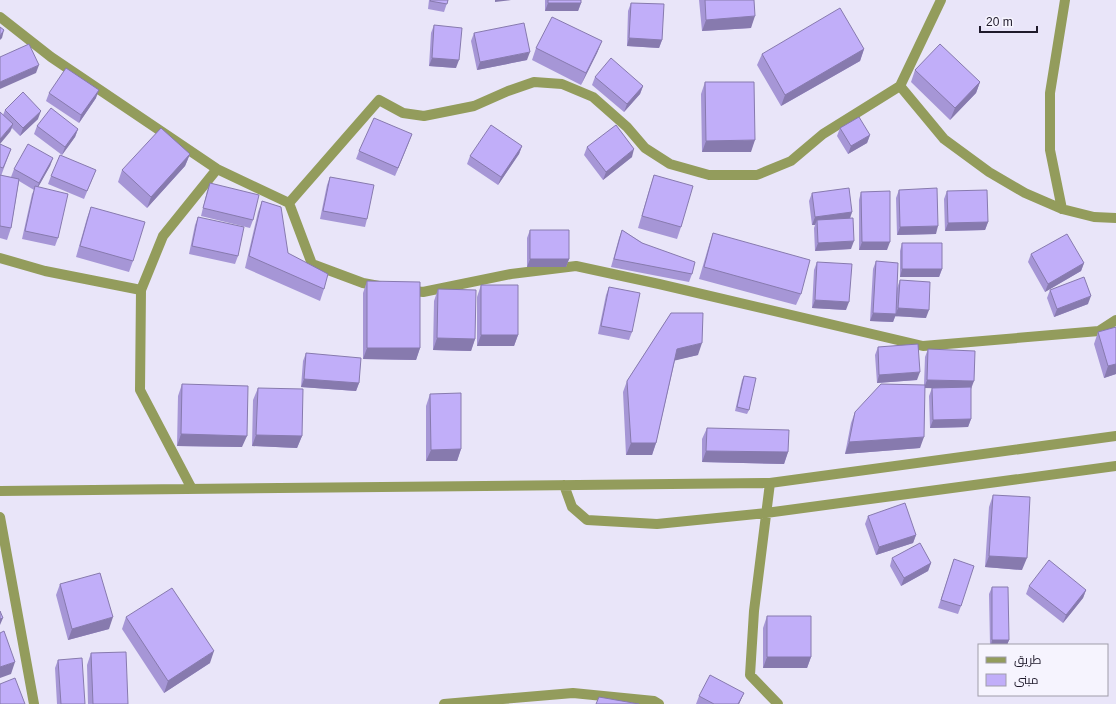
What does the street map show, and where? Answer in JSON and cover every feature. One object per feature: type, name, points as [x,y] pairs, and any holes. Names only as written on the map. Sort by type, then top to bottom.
[{"type":"street","points":[[289,204],[379,100],[403,113],[424,116],[474,106],[508,91],[534,82],[562,84],[593,97],[627,127],[645,148],[670,164],[709,175],[757,176],[792,161],[823,134],[900,86],[941,0]]},
{"type":"street","points":[[1062,209],[1050,150],[1050,93],[1065,0]]},
{"type":"street","points":[[0,17],[51,57],[217,169],[289,204],[312,264],[363,283],[386,287]]},
{"type":"street","points":[[900,86],[944,139],[989,172],[1025,193],[1062,209],[1094,218],[1116,218]]},
{"type":"street","points":[[192,489],[140,390],[141,290],[163,236],[217,169]]},
{"type":"street","points":[[0,258],[45,271],[141,290]]},
{"type":"street","points":[[401,289],[423,292],[511,274],[576,266],[923,346],[1099,331],[1116,320]]},
{"type":"street","points":[[0,491],[770,483],[1116,436]]},
{"type":"street","points":[[564,485],[572,507],[586,520],[657,524],[766,513],[1116,466]]},
{"type":"street","points":[[770,483],[754,611],[750,675],[778,704]]},
{"type":"street","points":[[0,517],[34,704]]},
{"type":"street","points":[[444,704],[574,693],[654,701],[659,704]]},
{"type":"building","points":[[448,0],[447,4],[430,1]]},
{"type":"building","points":[[548,0],[581,0],[581,3],[548,3]]},
{"type":"building","points":[[705,0],[754,0],[755,16],[706,20]]},
{"type":"building","points":[[631,3],[664,4],[662,40],[629,38]]},
{"type":"building","points":[[840,8],[864,49],[785,95],[762,54]]},
{"type":"building","points":[[552,17],[602,41],[586,73],[536,48]]},
{"type":"building","points":[[524,23],[530,52],[480,62],[474,33]]},
{"type":"building","points":[[434,25],[462,28],[459,60],[432,58]]},
{"type":"building","points":[[0,27],[4,30],[0,36]]},
{"type":"building","points":[[29,44],[39,65],[0,82],[0,57]]},
{"type":"building","points":[[940,44],[980,82],[955,108],[915,70]]},
{"type":"building","points":[[611,58],[643,86],[627,104],[595,77]]},
{"type":"building","points":[[66,68],[99,90],[81,115],[49,93]]},
{"type":"building","points":[[705,82],[754,82],[755,140],[706,141]]},
{"type":"building","points":[[23,92],[41,111],[23,128],[5,110]]},
{"type":"building","points":[[51,108],[78,129],[65,147],[37,126]]},
{"type":"building","points":[[0,112],[13,124],[0,139]]},
{"type":"building","points":[[859,117],[870,135],[851,146],[840,128]]},
{"type":"building","points":[[374,118],[412,134],[398,168],[359,151]]},
{"type":"building","points":[[491,125],[522,146],[501,177],[470,156]]},
{"type":"building","points":[[616,125],[634,149],[606,172],[587,147]]},
{"type":"building","points":[[161,128],[190,154],[151,197],[122,170]]},
{"type":"building","points":[[0,144],[11,149],[3,168],[0,167]]},
{"type":"building","points":[[28,144],[53,158],[39,183],[14,169]]},
{"type":"building","points":[[60,155],[96,170],[87,191],[51,176]]},
{"type":"building","points":[[0,175],[19,179],[11,228],[0,226]]},
{"type":"building","points":[[654,175],[693,186],[681,227],[642,216]]},
{"type":"building","points":[[330,177],[374,185],[367,219],[323,211]]},
{"type":"building","points":[[210,183],[259,195],[253,220],[203,208]]},
{"type":"building","points":[[35,186],[68,194],[58,238],[25,231]]},
{"type":"building","points":[[849,188],[852,212],[815,217],[812,193]]},
{"type":"building","points":[[937,188],[938,226],[900,227],[899,190]]},
{"type":"building","points":[[987,190],[988,222],[948,223],[947,191]]},
{"type":"building","points":[[890,191],[890,242],[862,242],[861,192]]},
{"type":"building","points":[[262,201],[281,207],[288,253],[328,274],[324,289],[249,256]]},
{"type":"building","points":[[91,207],[145,222],[133,261],[80,246]]},
{"type":"building","points":[[198,217],[244,227],[238,256],[192,246]]},
{"type":"building","points":[[853,218],[854,241],[818,243],[817,220]]},
{"type":"building","points":[[530,230],[569,230],[569,259],[530,259]]},
{"type":"building","points":[[622,230],[642,243],[695,262],[692,274],[614,259]]},
{"type":"building","points":[[713,233],[810,260],[801,294],[704,267]]},
{"type":"building","points":[[1067,234],[1084,263],[1048,284],[1031,254]]},
{"type":"building","points":[[902,243],[942,243],[942,269],[902,269]]},
{"type":"building","points":[[876,261],[898,263],[896,314],[873,313]]},
{"type":"building","points":[[817,262],[852,264],[849,302],[815,300]]},
{"type":"building","points":[[1084,277],[1091,296],[1057,309],[1050,290]]},
{"type":"building","points":[[900,280],[930,282],[929,310],[898,308]]},
{"type":"building","points":[[367,281],[420,282],[420,348],[367,348]]},
{"type":"building","points":[[481,285],[518,285],[518,335],[481,335]]},
{"type":"building","points":[[609,287],[640,293],[632,332],[601,326]]},
{"type":"building","points":[[438,289],[476,290],[475,339],[437,338]]},
{"type":"building","points":[[671,313],[703,313],[702,343],[677,349],[656,443],[631,443],[627,381]]},
{"type":"building","points":[[1116,327],[1116,364],[1108,366],[1098,332]]},
{"type":"building","points":[[918,344],[920,372],[879,375],[878,347]]},
{"type":"building","points":[[928,349],[975,351],[974,381],[927,380]]},
{"type":"building","points":[[306,353],[361,358],[359,383],[304,379]]},
{"type":"building","points":[[744,376],[756,378],[749,410],[737,407]]},
{"type":"building","points":[[182,384],[248,386],[247,436],[181,434]]},
{"type":"building","points":[[881,384],[925,385],[924,437],[849,442],[855,412]]},
{"type":"building","points":[[971,387],[971,419],[933,420],[932,388]]},
{"type":"building","points":[[258,388],[303,389],[302,436],[256,435]]},
{"type":"building","points":[[461,393],[461,449],[431,450],[430,394]]},
{"type":"building","points":[[707,428],[789,430],[788,452],[706,451]]},
{"type":"building","points":[[993,495],[1030,497],[1027,558],[989,556]]},
{"type":"building","points":[[905,503],[916,535],[879,547],[868,516]]},
{"type":"building","points":[[920,543],[931,563],[904,578],[892,558]]},
{"type":"building","points":[[954,559],[974,566],[961,606],[941,600]]},
{"type":"building","points":[[1049,560],[1086,590],[1066,615],[1029,586]]},
{"type":"building","points":[[100,573],[113,617],[72,629],[60,584]]},
{"type":"building","points":[[992,587],[1008,587],[1009,640],[992,640]]},
{"type":"building","points":[[172,588],[214,651],[168,681],[126,617]]},
{"type":"building","points":[[0,611],[3,618],[0,619]]},
{"type":"building","points":[[767,616],[811,616],[811,657],[767,657]]},
{"type":"building","points":[[4,631],[15,662],[0,667],[0,633]]},
{"type":"building","points":[[126,652],[128,704],[93,704],[91,653]]},
{"type":"building","points":[[82,658],[85,704],[61,704],[58,660]]},
{"type":"building","points":[[710,675],[744,693],[738,704],[714,704],[699,696]]},
{"type":"building","points":[[15,678],[25,704],[0,704],[0,684]]},
{"type":"building","points":[[599,697],[639,704],[596,704]]}]
